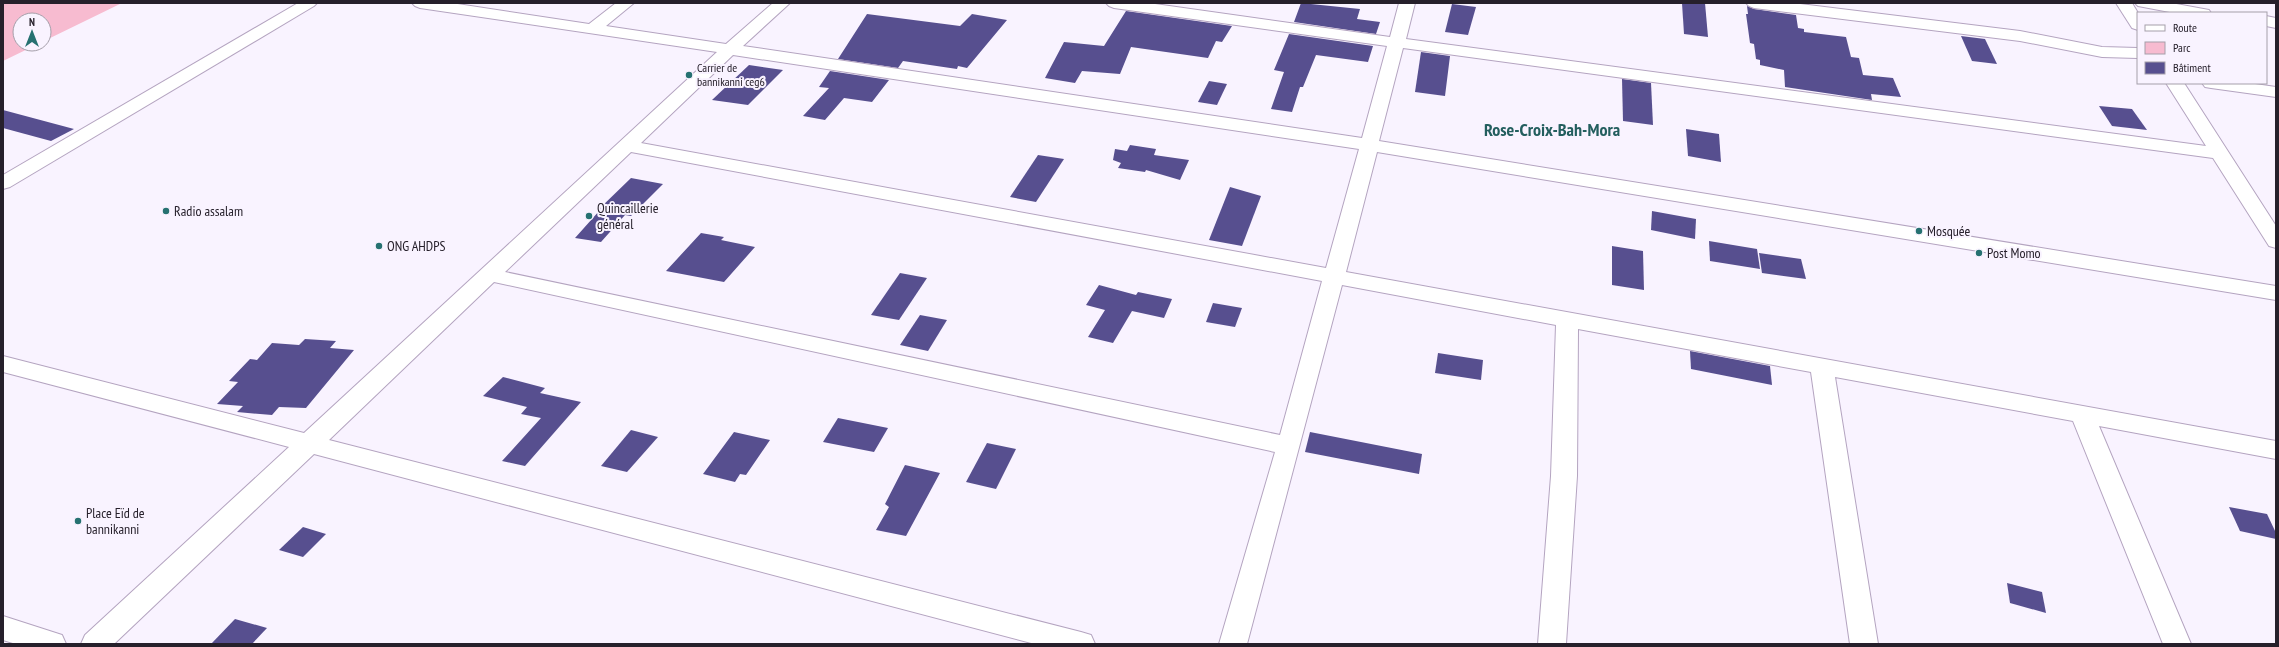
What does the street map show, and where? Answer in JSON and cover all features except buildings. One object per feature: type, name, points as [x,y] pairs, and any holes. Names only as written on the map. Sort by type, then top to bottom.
[{"type":"street","points":[[3,183],[309,3]]},
{"type":"street","points":[[420,3],[471,7],[591,30],[1369,145],[2276,293]]},
{"type":"street","points":[[591,30],[626,3]]},
{"type":"street","points":[[95,644],[626,146],[782,3]]},
{"type":"street","points":[[1114,3],[1725,88],[2220,153]]},
{"type":"street","points":[[1233,644],[1289,446],[1333,276],[1407,3]]},
{"type":"street","points":[[1754,3],[2020,36],[2102,52],[2137,53]]},
{"type":"street","points":[[2124,3],[2137,24]]},
{"type":"street","points":[[2143,3],[2197,12]]},
{"type":"street","points":[[2176,84],[2276,242]]},
{"type":"street","points":[[2219,84],[2276,92]]},
{"type":"street","points":[[626,146],[2276,450]]},
{"type":"street","points":[[490,275],[1289,446]]},
{"type":"street","points":[[1552,644],[1564,476],[1567,320]]},
{"type":"street","points":[[3,364],[1081,644]]},
{"type":"street","points":[[1822,366],[1864,644]]},
{"type":"street","points":[[2082,414],[2177,644]]},
{"type":"street","points":[[3,628],[52,644]]},
{"type":"green space","points":[[3,3],[122,3],[52,37],[52,12],[12,12],[12,52],[22,52],[3,61]]},
{"type":"place","name":"Carrier de bannikanni ceg6","points":[[689,75]]},
{"type":"place","name":"Radio assalam","points":[[166,211]]},
{"type":"place","name":"Quincaillerie général","points":[[589,216]]},
{"type":"place","name":"Mosquée","points":[[1919,231]]},
{"type":"place","name":"ONG AHDPS","points":[[379,246]]},
{"type":"place","name":"Post Momo","points":[[1979,253]]},
{"type":"place","name":"Place Eïd de bannikanni","points":[[78,521]]},
{"type":"district","name":"Rose-Croix-Bah-Mora","points":[[1552,130]]}]
